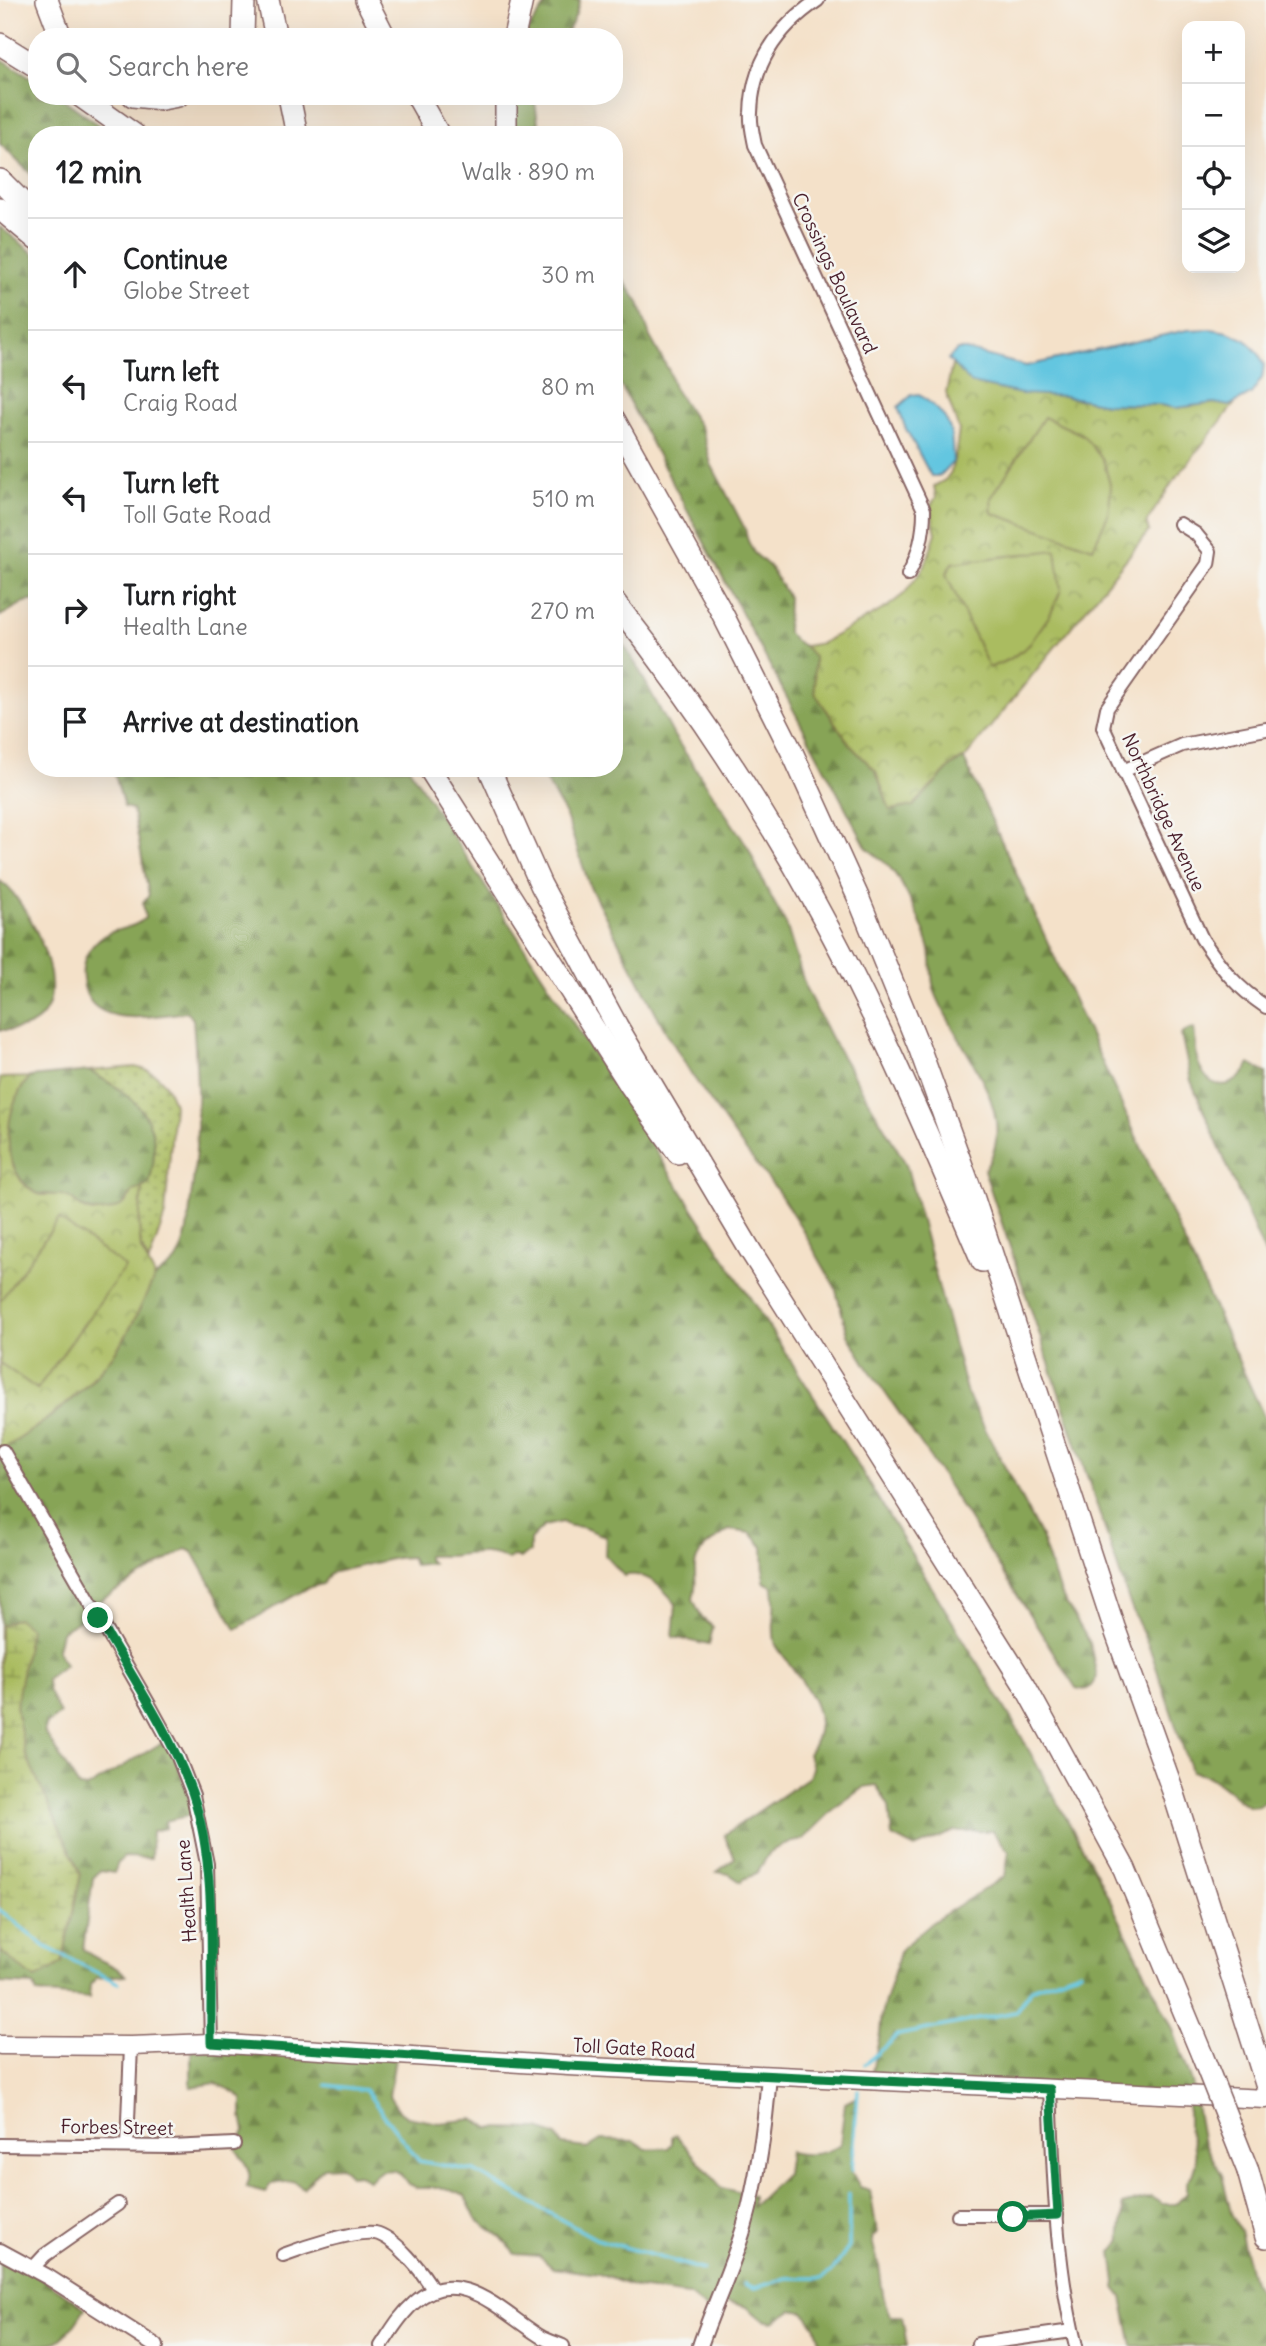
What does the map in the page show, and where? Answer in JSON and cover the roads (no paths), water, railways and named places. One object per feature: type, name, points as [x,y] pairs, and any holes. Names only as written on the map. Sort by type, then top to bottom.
[{"type":"highway","points":[[47,0],[58,28]]},
{"type":"highway","points":[[243,28],[244,0]]},
{"type":"highway","points":[[268,0],[274,28]]},
{"type":"highway","points":[[366,0],[380,28]]},
{"type":"highway","points":[[515,28],[522,0]]},
{"type":"highway","points":[[0,44],[28,62]]},
{"type":"highway","points":[[93,105],[122,126]]},
{"type":"highway","points":[[291,105],[295,126]]},
{"type":"highway","points":[[422,105],[434,126]]},
{"type":"highway","points":[[506,105],[506,126]]},
{"type":"highway","points":[[0,180],[28,208]]},
{"type":"highway","points":[[0,209],[28,232]]},
{"type":"highway","points":[[623,430],[751,668],[809,788],[858,897],[947,1121],[1114,1627],[1172,1791],[1266,2084]]},
{"type":"highway","points":[[623,434],[642,467]]},
{"type":"highway","points":[[623,614],[735,771],[836,941],[909,1093],[1036,1385]]},
{"type":"highway","points":[[435,777],[630,1085],[750,1250]]},
{"type":"highway","points":[[493,777],[524,850],[577,956],[637,1060],[750,1250],[1025,1686],[1125,1869],[1202,2055],[1266,2222]]},
{"type":"highway","points":[[1248,2171],[1266,2237]]},
{"type":"main road","name":"Toll Gate Road","points":[[0,2045],[131,2046],[211,2043],[557,2065],[1266,2099]]},
{"type":"street","name":"Crossings Boulavard","points":[[818,0],[796,15],[778,33],[762,62],[750,114],[755,145],[924,510],[924,531],[919,554],[908,575]]},
{"type":"street","name":"Northbridge Avenue","points":[[1180,524],[1196,534],[1210,551],[1208,564],[1107,708],[1103,727],[1202,939],[1223,970],[1242,990],[1266,1007]]},
{"type":"street","points":[[1123,771],[1182,745],[1266,729]]},
{"type":"street","name":"Health Lane","points":[[3,1451],[156,1718],[178,1758],[193,1795],[207,1864],[211,2043]]},
{"type":"street","points":[[127,2145],[131,2046]]},
{"type":"street","points":[[700,2346],[733,2262],[757,2179],[769,2076]]},
{"type":"street","points":[[1050,2089],[1059,2246],[1076,2346]]},
{"type":"street","name":"Forbes Street","points":[[0,2145],[234,2144]]},
{"type":"street","points":[[32,2269],[45,2255],[118,2204]]},
{"type":"street","points":[[958,2215],[1058,2215]]},
{"type":"street","points":[[283,2255],[307,2246],[374,2233],[387,2238],[424,2272],[433,2290]]},
{"type":"street","points":[[0,2251],[156,2346]]},
{"type":"street","points":[[381,2346],[400,2317],[415,2301],[433,2290],[450,2288],[469,2291],[489,2299],[542,2342],[563,2346]]},
{"type":"street","points":[[978,2344],[1072,2331]]},
{"type":"water","points":[[1211,329],[1228,332],[1246,340],[1259,354],[1264,365],[1262,378],[1251,394],[1229,406],[1214,403],[1176,408],[1106,404],[1065,396],[1021,394],[971,383],[948,359],[957,350],[966,350],[1026,366],[1187,330]]},
{"type":"water","points":[[919,394],[944,416],[950,430],[953,462],[940,476],[931,476],[905,427],[898,407],[912,395]]},
{"type":"waterway","points":[[0,1910],[46,1947],[118,1983]]},
{"type":"waterway","points":[[865,2064],[898,2035],[1015,2012],[1032,1988],[1080,1971]]},
{"type":"waterway","points":[[326,2085],[365,2090],[419,2161],[474,2171],[596,2239],[704,2270]]},
{"type":"waterway","points":[[852,2170],[858,2090]]},
{"type":"waterway","points":[[744,2284],[755,2288],[787,2278],[823,2278],[833,2270],[849,2247],[849,2194]]}]
